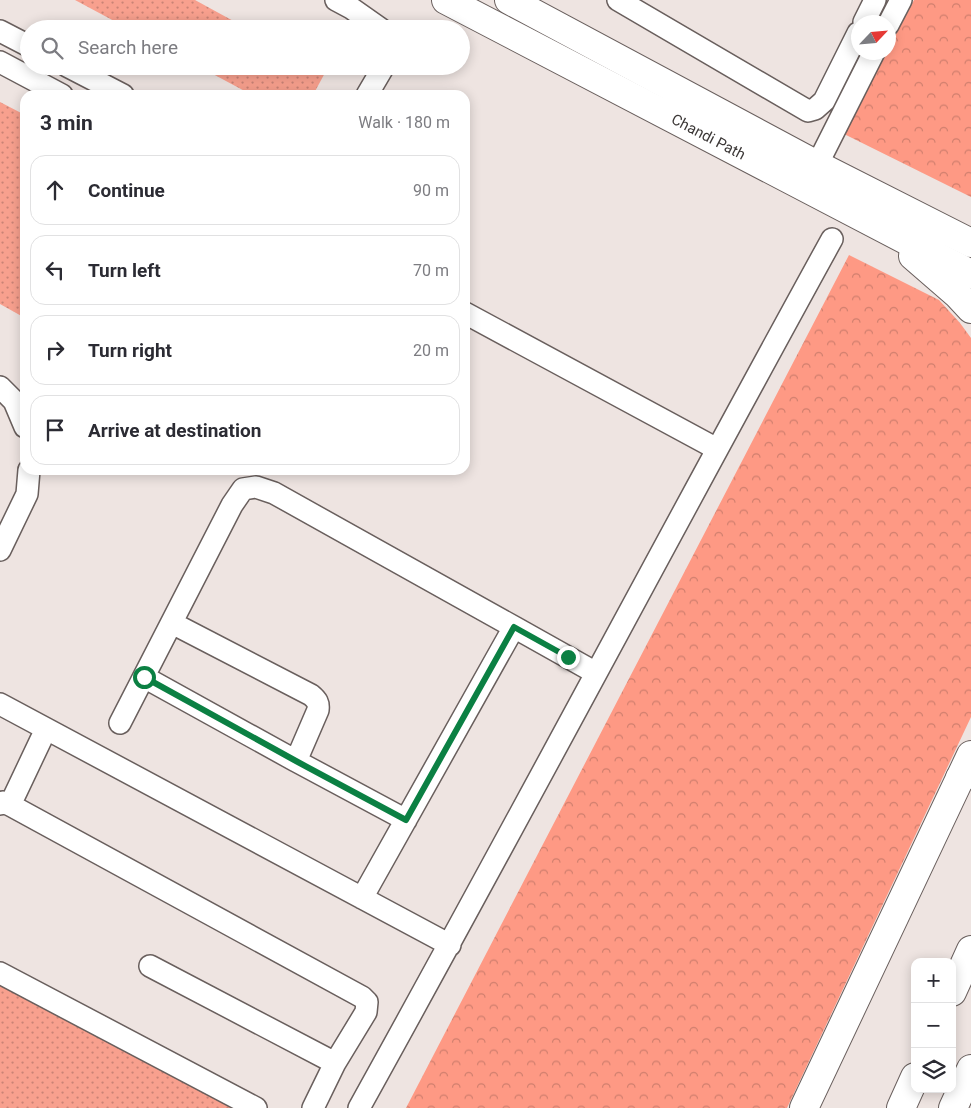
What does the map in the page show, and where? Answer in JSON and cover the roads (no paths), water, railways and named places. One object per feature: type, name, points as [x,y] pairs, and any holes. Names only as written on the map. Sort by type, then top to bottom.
[{"type":"main road","name":"Chandi Path","points":[[446,0],[971,274]]},
{"type":"main road","name":"Chandi Path","points":[[509,0],[817,164],[971,243]]},
{"type":"main road","points":[[856,213],[892,238],[926,266],[971,309]]},
{"type":"main road","points":[[804,1108],[967,769]]},
{"type":"main road","points":[[956,983],[971,950]]},
{"type":"main road","points":[[954,1108],[971,1069]]},
{"type":"main road","points":[[901,1108],[911,1086]]},
{"type":"street","points":[[336,0],[368,20]]},
{"type":"street","points":[[618,0],[808,111],[815,110],[824,101],[851,47]]},
{"type":"street","points":[[868,15],[875,0]]},
{"type":"street","points":[[893,15],[901,0]]},
{"type":"street","points":[[0,31],[20,41]]},
{"type":"street","points":[[817,164],[870,60]]},
{"type":"street","points":[[0,62],[20,73]]},
{"type":"street","points":[[24,75],[53,90]]},
{"type":"street","points":[[84,75],[113,90]]},
{"type":"street","points":[[370,90],[379,75]]},
{"type":"street","points":[[359,1108],[450,945],[717,448],[832,239]]},
{"type":"street","points":[[470,316],[717,448]]},
{"type":"street","points":[[0,387],[14,401],[20,416]]},
{"type":"street","points":[[0,550],[27,494],[29,475]]},
{"type":"street","points":[[120,723],[232,505],[243,489],[256,487],[274,493],[596,673]]},
{"type":"street","points":[[172,623],[317,700],[318,710],[296,761]]},
{"type":"street","points":[[362,898],[514,627]]},
{"type":"street","points":[[144,677],[406,820]]},
{"type":"street","points":[[0,704],[450,945]]},
{"type":"street","points":[[46,729],[5,804],[362,997],[367,1002],[366,1012],[335,1063],[313,1108]]},
{"type":"street","points":[[150,966],[335,1063]]},
{"type":"street","points":[[0,973],[256,1108]]}]
